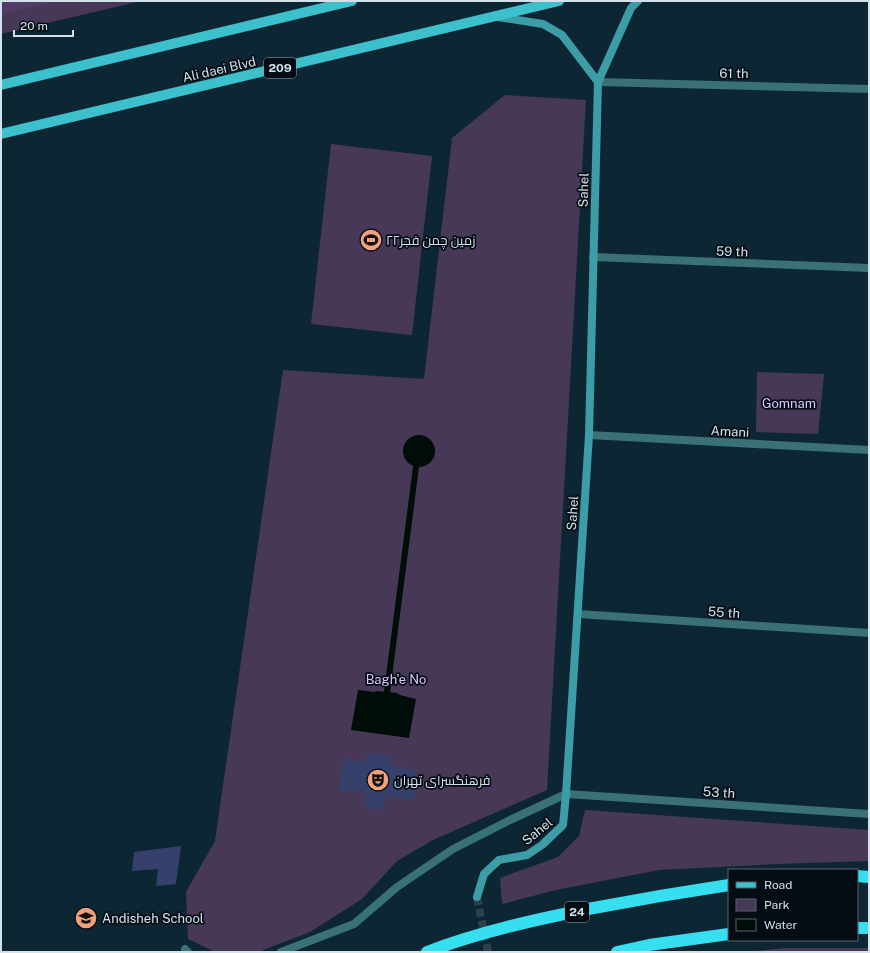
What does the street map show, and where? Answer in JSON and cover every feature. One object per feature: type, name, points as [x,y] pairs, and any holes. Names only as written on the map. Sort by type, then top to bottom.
[{"type":"highway","points":[[858,876],[869,877]]},
{"type":"highway","name":"24","points":[[427,952],[449,943],[534,920],[661,895],[728,885]]},
{"type":"highway","points":[[858,928],[869,928]]},
{"type":"highway","points":[[617,952],[650,945],[728,934]]},
{"type":"main road","points":[[1,85],[352,1]]},
{"type":"main road","name":"Ali daei Blvd","points":[[1,134],[559,1]]},
{"type":"main road","points":[[496,17],[543,24],[562,35],[598,82],[631,8],[638,1]]},
{"type":"main road","name":"Sahel","points":[[477,897],[484,874],[499,860],[528,855],[542,845],[563,825],[589,435],[598,82]]},
{"type":"street","name":"61 th","points":[[598,82],[869,89]]},
{"type":"street","name":"59 th","points":[[593,257],[869,268]]},
{"type":"street","name":"Amani","points":[[589,435],[869,450]]},
{"type":"street","name":"55 th","points":[[578,614],[869,633]]},
{"type":"street","name":"53 th","points":[[566,794],[869,814]]},
{"type":"street","points":[[281,952],[354,924],[397,887],[453,849],[566,794]]},
{"type":"green space","points":[[1,1],[141,1],[1,34]]},
{"type":"green space","name":"Bagh'e No","points":[[505,95],[586,100],[547,790],[433,840],[397,861],[362,899],[310,932],[258,952],[215,952],[188,939],[186,892],[215,841],[283,370],[424,379],[452,138]]},
{"type":"green space","name":"زمین چمن فجر۲۲","points":[[331,144],[432,156],[412,335],[311,324]]},
{"type":"green space","name":"Gomnam","points":[[757,372],[824,374],[818,434],[756,432]]},
{"type":"green space","points":[[585,810],[869,830],[869,861],[659,870],[556,890],[502,904],[500,878],[558,857],[579,836]]},
{"type":"green space","points":[[784,948],[869,948],[869,952],[749,952]]},
{"type":"shaded area","points":[[1,1],[56,1],[1,14]]},
{"type":"water","points":[[416,435],[422,435],[431,439],[435,451],[431,463],[422,467],[416,467],[407,463],[403,454],[403,448],[407,439]]},
{"type":"water","points":[[358,690],[397,693],[416,699],[409,738],[351,730]]},
{"type":"building","name":"فرهنگسرای تهران","points":[[367,753],[392,756],[389,765],[416,770],[414,800],[385,796],[382,810],[366,808],[366,791],[339,791],[344,758],[366,763]]},
{"type":"building","points":[[181,846],[176,884],[156,886],[158,869],[132,871],[134,852]]},
{"type":"waterway","points":[[387,692],[416,467]]},
{"type":"tunnel","points":[[477,897],[488,952]]},
{"type":"place","name":"زمین چمن فجر۲۲","points":[[371,240]]},
{"type":"place","name":"فرهنگسرای تهران","points":[[378,780]]},
{"type":"place","name":"Andisheh School","points":[[86,918]]}]
